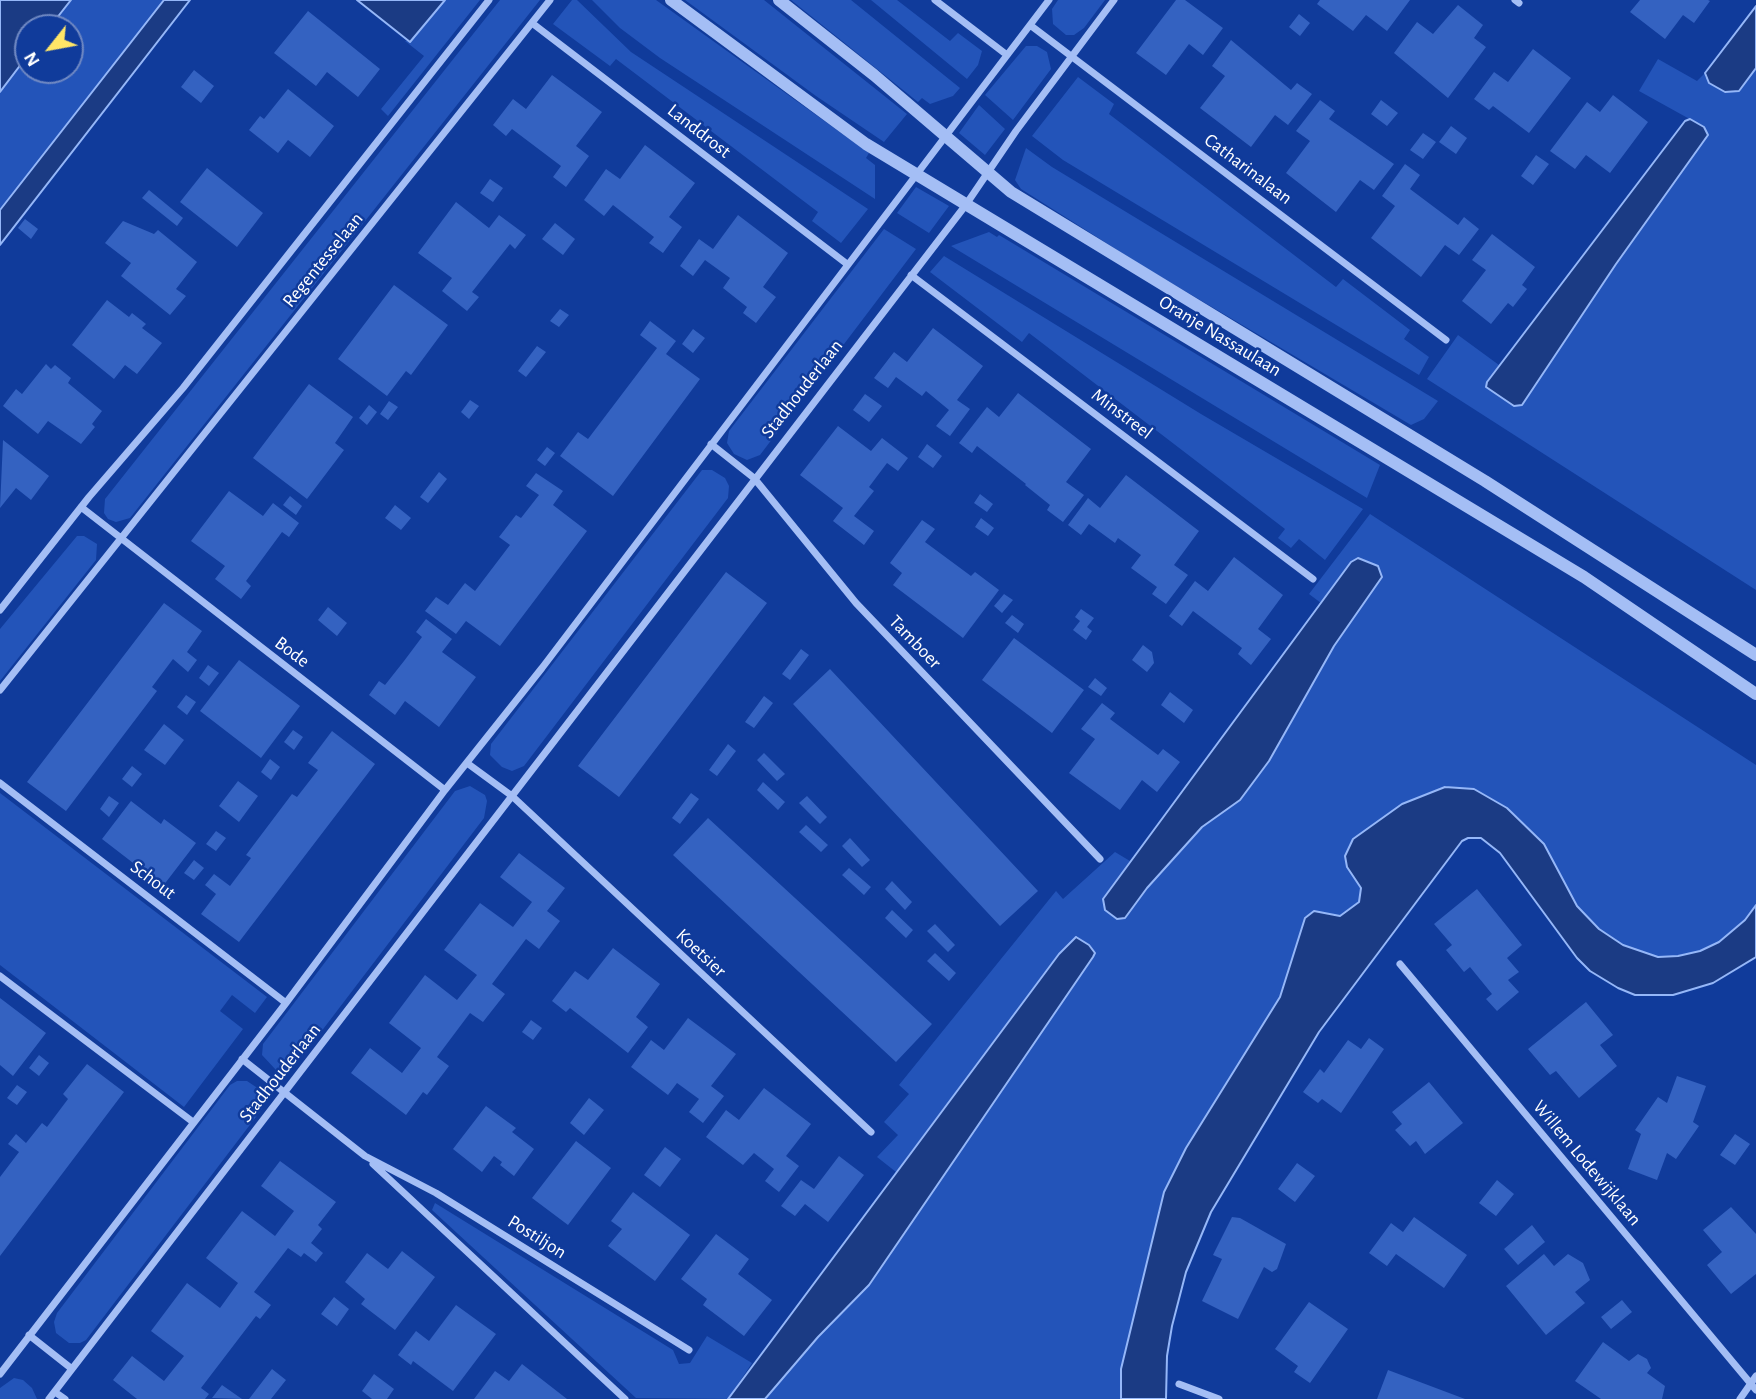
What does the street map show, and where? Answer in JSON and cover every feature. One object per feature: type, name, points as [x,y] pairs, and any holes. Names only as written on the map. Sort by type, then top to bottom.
[{"type":"street","name":"Regentesselaan","points":[[0,610],[80,508],[183,388],[489,0]]},
{"type":"street","name":"Regentesselaan","points":[[0,690],[550,0]]},
{"type":"street","name":"Oranje Nassaulaan","points":[[671,0],[866,144],[1584,577],[1756,694]]},
{"type":"street","name":"Oranje Nassaulaan","points":[[779,0],[988,175],[1028,204],[1574,536],[1756,655]]},
{"type":"street","points":[[935,0],[1007,55]]},
{"type":"street","name":"Stadhouderlaan","points":[[0,1374],[286,1003],[445,790],[1049,0]]},
{"type":"street","name":"Stadhouderlaan","points":[[52,1396],[965,206],[1114,0]]},
{"type":"street","name":"Landdrost","points":[[533,23],[847,264]]},
{"type":"street","name":"Catharinalaan","points":[[1030,25],[1446,340]]},
{"type":"street","name":"Minstreel","points":[[911,275],[1313,579]]},
{"type":"street","name":"Tamboer","points":[[711,444],[754,478],[856,603],[1100,859]]},
{"type":"street","points":[[80,508],[119,540]]},
{"type":"street","name":"Bode","points":[[119,540],[445,790]]},
{"type":"street","points":[[467,763],[512,796]]},
{"type":"street","name":"Schout","points":[[0,783],[286,1003]]},
{"type":"street","name":"Koetsier","points":[[512,796],[871,1132]]},
{"type":"street","name":"Willem Lodewijklaan","points":[[1400,964],[1756,1391]]},
{"type":"street","points":[[0,976],[193,1122]]},
{"type":"street","name":"Postiljon","points":[[242,1059],[365,1156],[625,1399]]},
{"type":"street","name":"Postiljon","points":[[365,1156],[436,1193],[689,1350]]},
{"type":"street","points":[[29,1335],[72,1369]]},
{"type":"street","points":[[1740,1399],[1756,1376]]},
{"type":"street","points":[[1179,1384],[1219,1399]]},
{"type":"street","points":[[52,1396],[65,1399]]},
{"type":"shaded area","points":[[0,0],[71,0],[60,14],[14,14],[14,74],[0,92]]},
{"type":"shaded area","points":[[71,0],[164,0],[0,210],[0,92],[14,74],[14,84],[84,84],[84,14],[60,14]]},
{"type":"shaded area","points":[[164,0],[190,0],[0,245],[0,210]]},
{"type":"shaded area","points":[[357,0],[445,0],[410,42]]},
{"type":"shaded area","points":[[445,0],[480,0],[388,116],[381,109],[424,56],[405,41],[413,40]]},
{"type":"shaded area","points":[[500,0],[540,0],[130,518],[116,522],[108,519],[104,513],[105,499]]},
{"type":"shaded area","points":[[572,0],[577,0],[631,52],[868,209],[841,243],[812,221],[818,212],[616,59],[610,66],[553,24]]},
{"type":"shaded area","points":[[592,0],[656,0],[869,153],[866,158],[875,165],[875,199],[660,58],[620,28]]},
{"type":"shaded area","points":[[685,0],[764,0],[907,114],[884,142]]},
{"type":"shaded area","points":[[791,0],[851,0],[960,88],[953,96],[930,104],[922,98],[918,102]]},
{"type":"shaded area","points":[[871,0],[897,0],[950,41],[958,33],[982,51],[978,65],[967,79]]},
{"type":"shaded area","points":[[1058,0],[1105,0],[1084,28],[1074,35],[1066,35],[1053,24],[1052,9]]},
{"type":"shaded area","points":[[1756,6],[1756,68],[1739,91],[1725,92],[1709,83],[1705,73]]},
{"type":"shaded area","points":[[1026,46],[1037,46],[1047,52],[1051,69],[1013,120],[985,95]]},
{"type":"shaded area","points":[[1658,59],[1697,81],[1705,73],[1705,77],[1739,91],[1756,68],[1756,590],[1427,379],[1458,335],[1499,365],[1487,382],[1616,264],[1708,135],[1704,127],[1639,91]]},
{"type":"shaded area","points":[[1078,77],[1114,104],[1109,114],[1336,287],[1343,279],[1410,330],[1404,339],[1429,357],[1419,375],[1063,160],[1032,136]]},
{"type":"shaded area","points":[[979,105],[1005,129],[985,155],[959,133]]},
{"type":"shaded area","points":[[1690,119],[1704,127],[1708,135],[1616,264],[1522,405],[1514,406],[1486,387],[1487,382],[1685,121]]},
{"type":"shaded area","points":[[1026,148],[1052,167],[1438,401],[1424,419],[1411,425],[1141,265],[1021,189],[1015,180]]},
{"type":"shaded area","points":[[916,187],[949,206],[929,233],[897,213]]},
{"type":"shaded area","points":[[884,229],[916,249],[760,455],[747,460],[734,454],[727,443],[729,431]]},
{"type":"shaded area","points":[[989,232],[997,237],[999,235],[1380,465],[1367,498],[951,246]]},
{"type":"shaded area","points":[[944,256],[1201,414],[1363,509],[1325,560],[1299,539],[1291,548],[1278,538],[1285,529],[1029,333],[1022,342],[930,272]]},
{"type":"shaded area","points":[[702,470],[712,470],[725,478],[729,486],[728,498],[524,766],[512,771],[502,767],[490,755],[491,744]]},
{"type":"shaded area","points":[[1370,514],[1756,765],[1756,935],[1700,971],[1627,963],[1481,803],[1386,911],[1172,1261],[1161,1399],[745,1399],[1085,942],[1059,954],[896,1172],[877,1157],[898,1135],[884,1122],[909,1094],[899,1085],[1056,891],[1063,899],[1115,852],[1130,861],[1102,905],[1351,562],[1321,603],[1309,594]]},
{"type":"shaded area","points":[[77,536],[84,536],[97,544],[96,560],[0,681],[0,629]]},
{"type":"shaded area","points":[[1358,558],[1378,566],[1382,577],[1334,646],[1269,761],[1240,800],[1202,827],[1147,888],[1125,918],[1117,919],[1105,910],[1103,899],[1351,562]]},
{"type":"shaded area","points":[[470,786],[485,795],[487,801],[484,818],[295,1066],[282,1071],[276,1070],[262,1055],[263,1044],[455,791]]},
{"type":"shaded area","points":[[1445,787],[1474,789],[1507,808],[1544,844],[1577,906],[1599,929],[1623,945],[1658,957],[1700,951],[1719,942],[1745,920],[1756,905],[1756,957],[1713,983],[1673,995],[1635,995],[1590,971],[1577,958],[1500,853],[1481,838],[1462,841],[1319,1032],[1211,1212],[1186,1272],[1172,1326],[1167,1356],[1166,1399],[1121,1399],[1121,1369],[1164,1192],[1186,1148],[1280,997],[1305,918],[1314,911],[1340,916],[1359,902],[1361,888],[1347,867],[1345,856],[1353,839],[1402,804]]},
{"type":"shaded area","points":[[0,793],[267,997],[255,1013],[232,995],[220,1011],[243,1029],[184,1107],[0,965]]},
{"type":"shaded area","points":[[1076,937],[1089,945],[1095,953],[1093,957],[869,1285],[818,1337],[765,1399],[728,1399],[1059,954]]},
{"type":"shaded area","points":[[237,1081],[247,1081],[259,1089],[265,1100],[262,1109],[86,1340],[69,1343],[56,1333],[54,1322],[57,1313],[230,1085]]},
{"type":"shaded area","points":[[435,1203],[673,1350],[679,1364],[690,1363],[707,1336],[752,1363],[728,1399],[636,1398],[432,1210]]},
{"type":"shaded area","points":[[14,1378],[23,1380],[32,1388],[37,1399],[0,1399],[0,1388]]},
{"type":"building","points":[[1176,0],[1185,0],[1223,28],[1203,55],[1189,44],[1166,75],[1136,53]]},
{"type":"building","points":[[1320,0],[1410,0],[1387,31],[1366,15],[1353,31],[1317,4]]},
{"type":"building","points":[[1640,0],[1710,1],[1694,23],[1683,15],[1665,39],[1630,12]]},
{"type":"building","points":[[1458,5],[1483,25],[1474,38],[1486,47],[1448,98],[1394,53],[1417,22],[1433,34]]},
{"type":"building","points":[[308,11],[380,69],[358,97],[327,72],[316,86],[274,53]]},
{"type":"building","points":[[1299,14],[1310,23],[1300,36],[1289,27]]},
{"type":"building","points":[[1231,40],[1291,90],[1297,83],[1312,94],[1288,125],[1275,115],[1251,147],[1200,108],[1225,76],[1212,66]]},
{"type":"building","points":[[1533,49],[1571,78],[1529,133],[1493,106],[1489,110],[1474,99],[1494,72],[1508,82]]},
{"type":"building","points":[[194,70],[214,86],[201,103],[181,87]]},
{"type":"building","points":[[552,75],[602,112],[576,146],[589,156],[566,187],[553,177],[561,166],[512,129],[506,136],[493,125],[513,99],[526,109]]},
{"type":"building","points":[[288,89],[334,126],[310,157],[288,140],[278,153],[249,130],[260,116],[264,119]]},
{"type":"building","points":[[1613,95],[1648,122],[1610,173],[1586,155],[1575,169],[1550,151],[1587,102],[1600,112]]},
{"type":"building","points":[[1320,100],[1335,111],[1329,119],[1394,164],[1374,190],[1360,180],[1336,212],[1286,173],[1310,141],[1296,131]]},
{"type":"building","points":[[1381,100],[1398,113],[1387,126],[1371,114]]},
{"type":"building","points":[[1451,126],[1467,138],[1456,154],[1439,142]]},
{"type":"building","points":[[1423,133],[1436,142],[1423,159],[1410,150]]},
{"type":"building","points":[[645,145],[695,183],[669,217],[682,227],[663,253],[649,243],[654,237],[613,205],[604,216],[584,200],[606,169],[620,179]]},
{"type":"building","points":[[1536,155],[1549,164],[1533,185],[1521,176]]},
{"type":"building","points":[[1405,164],[1420,175],[1410,189],[1458,225],[1464,217],[1479,229],[1459,255],[1445,245],[1421,277],[1371,238],[1395,206],[1382,196]]},
{"type":"building","points":[[207,168],[263,213],[237,247],[180,202]]},
{"type":"building","points":[[490,179],[503,188],[493,202],[480,193]]},
{"type":"building","points":[[149,190],[183,218],[177,226],[142,198]]},
{"type":"building","points":[[456,202],[489,228],[499,215],[526,235],[515,249],[510,244],[472,292],[479,297],[467,311],[442,291],[452,278],[418,253]]},
{"type":"building","points":[[738,215],[788,253],[763,287],[776,297],[756,323],[743,313],[747,307],[723,288],[730,278],[705,260],[693,276],[680,266],[699,239],[713,249]]},
{"type":"building","points":[[25,219],[38,229],[31,239],[18,228]]},
{"type":"building","points":[[123,221],[154,234],[158,230],[197,262],[176,289],[186,296],[170,315],[121,276],[131,263],[105,243]]},
{"type":"building","points":[[555,223],[575,239],[563,255],[542,239]]},
{"type":"building","points":[[1492,234],[1535,267],[1522,285],[1527,289],[1513,307],[1508,303],[1491,324],[1462,301],[1486,270],[1472,260]]},
{"type":"building","points":[[394,285],[448,325],[411,375],[406,371],[387,396],[338,359]]},
{"type":"building","points":[[107,300],[129,317],[132,313],[146,324],[142,328],[162,343],[137,374],[125,365],[114,379],[72,345]]},
{"type":"building","points":[[560,309],[569,315],[559,327],[550,321]]},
{"type":"building","points":[[650,321],[676,341],[666,354],[700,379],[613,496],[560,456],[578,432],[588,439],[657,348],[640,335]]},
{"type":"building","points":[[933,328],[983,366],[957,400],[970,409],[950,436],[936,426],[949,410],[926,391],[922,396],[896,377],[888,388],[874,378],[894,352],[907,362]]},
{"type":"building","points":[[693,329],[705,338],[693,353],[682,344]]},
{"type":"building","points":[[537,346],[546,352],[526,377],[518,371]]},
{"type":"building","points":[[46,364],[51,369],[55,365],[71,378],[68,383],[102,411],[92,424],[95,427],[81,444],[48,421],[38,434],[3,406],[16,389],[22,394]]},
{"type":"building","points":[[309,384],[353,417],[335,443],[344,450],[307,499],[253,458]]},
{"type":"building","points":[[1018,393],[1091,449],[1066,482],[1084,495],[1063,522],[1047,510],[1050,505],[977,446],[972,453],[959,443],[987,407],[999,417]]},
{"type":"building","points":[[865,394],[882,406],[869,422],[853,410]]},
{"type":"building","points":[[470,400],[479,406],[469,419],[461,412]]},
{"type":"building","points":[[389,401],[398,407],[388,420],[380,414]]},
{"type":"building","points":[[369,405],[377,412],[367,425],[359,418]]},
{"type":"building","points":[[838,426],[871,451],[882,438],[908,458],[898,471],[887,463],[869,487],[874,491],[854,516],[874,531],[864,545],[833,521],[843,508],[800,475]]},
{"type":"building","points":[[3,440],[49,476],[31,500],[16,488],[0,508]]},
{"type":"building","points":[[927,444],[942,456],[933,468],[918,457]]},
{"type":"building","points":[[547,447],[555,453],[545,466],[537,460]]},
{"type":"building","points":[[439,472],[447,479],[428,503],[420,497]]},
{"type":"building","points":[[536,473],[563,491],[553,505],[587,531],[500,646],[466,621],[456,634],[425,611],[436,597],[448,605],[465,583],[475,591],[510,545],[499,537],[516,515],[521,518],[539,495],[526,486]]},
{"type":"building","points":[[1126,475],[1199,531],[1174,565],[1188,575],[1166,604],[1152,594],[1157,587],[1131,568],[1141,555],[1118,538],[1115,543],[1089,524],[1081,535],[1068,525],[1088,498],[1100,508]]},
{"type":"building","points":[[229,491],[263,516],[273,503],[299,523],[289,537],[282,532],[246,581],[251,586],[241,599],[215,579],[225,566],[191,541]]},
{"type":"building","points":[[980,494],[993,504],[987,512],[974,503]]},
{"type":"building","points":[[290,496],[302,506],[296,515],[283,505]]},
{"type":"building","points":[[395,505],[411,518],[401,530],[385,518]]},
{"type":"building","points":[[981,518],[994,528],[988,536],[975,527]]},
{"type":"building","points":[[922,520],[935,529],[925,542],[971,576],[975,572],[999,590],[963,638],[893,585],[902,573],[890,563]]},
{"type":"building","points":[[1234,557],[1283,595],[1258,629],[1271,639],[1251,665],[1238,654],[1242,648],[1193,611],[1182,626],[1169,616],[1195,581],[1208,591]]},
{"type":"building","points":[[726,572],[767,603],[619,797],[578,766]]},
{"type":"building","points":[[1004,594],[1013,600],[1002,613],[994,606]]},
{"type":"building","points":[[164,603],[202,631],[187,652],[197,660],[188,672],[173,659],[152,687],[157,691],[66,811],[27,782]]},
{"type":"building","points":[[328,607],[347,623],[337,636],[318,620]]},
{"type":"building","points":[[1081,609],[1094,618],[1087,627],[1092,631],[1086,640],[1073,630],[1080,621],[1075,617]]},
{"type":"building","points":[[1012,615],[1024,624],[1018,633],[1005,623]]},
{"type":"building","points":[[426,619],[452,639],[442,652],[476,677],[439,727],[405,701],[395,715],[369,695],[379,681],[385,685],[422,637],[416,632]]},
{"type":"building","points":[[1014,638],[1084,690],[1052,733],[982,680]]},
{"type":"building","points":[[1143,645],[1152,652],[1154,663],[1147,672],[1132,660]]},
{"type":"building","points":[[801,649],[809,655],[790,680],[782,674]]},
{"type":"building","points":[[239,660],[300,706],[261,758],[200,711]]},
{"type":"building","points":[[208,665],[219,673],[209,686],[199,678]]},
{"type":"building","points":[[830,669],[1038,891],[1000,926],[793,704]]},
{"type":"building","points":[[1095,678],[1107,688],[1101,696],[1088,687]]},
{"type":"building","points":[[1170,692],[1193,710],[1184,723],[1161,705]]},
{"type":"building","points":[[186,695],[196,702],[187,715],[177,707]]},
{"type":"building","points":[[764,696],[773,703],[754,728],[745,722]]},
{"type":"building","points":[[1102,703],[1115,713],[1110,719],[1158,755],[1163,749],[1180,762],[1157,792],[1142,780],[1120,810],[1069,773],[1095,739],[1081,729]]},
{"type":"building","points":[[164,724],[184,740],[165,765],[144,750]]},
{"type":"building","points":[[293,730],[303,737],[294,750],[284,742]]},
{"type":"building","points":[[332,731],[375,764],[239,942],[201,914],[216,894],[205,885],[214,874],[230,886],[251,858],[246,855],[292,794],[297,797],[318,770],[308,763]]},
{"type":"building","points":[[728,744],[736,751],[717,776],[709,770]]},
{"type":"building","points":[[764,753],[785,774],[777,781],[757,760]]},
{"type":"building","points":[[270,759],[280,767],[271,780],[261,772]]},
{"type":"building","points":[[132,766],[142,774],[132,787],[122,779]]},
{"type":"building","points":[[238,781],[258,796],[239,822],[219,806]]},
{"type":"building","points":[[763,782],[785,802],[778,810],[757,790]]},
{"type":"building","points":[[691,793],[699,799],[680,824],[672,818]]},
{"type":"building","points":[[109,796],[119,803],[109,817],[100,809]]},
{"type":"building","points":[[807,796],[827,817],[820,824],[799,803]]},
{"type":"building","points":[[131,801],[161,824],[164,819],[196,843],[163,886],[102,839]]},
{"type":"building","points":[[708,818],[932,1024],[896,1062],[673,855]]},
{"type":"building","points":[[806,825],[828,845],[821,852],[799,832]]},
{"type":"building","points":[[216,831],[226,838],[216,851],[206,844]]},
{"type":"building","points":[[850,838],[870,860],[862,867],[842,846]]},
{"type":"building","points":[[519,853],[565,888],[547,911],[560,921],[539,949],[526,939],[492,984],[505,994],[483,1022],[470,1013],[437,1057],[449,1066],[427,1095],[423,1092],[406,1115],[351,1073],[370,1048],[402,1073],[421,1048],[389,1023],[425,975],[457,1000],[477,975],[444,950],[480,903],[513,927],[532,902],[500,877]]},
{"type":"building","points":[[194,860],[204,868],[194,880],[184,873]]},
{"type":"building","points":[[849,868],[871,887],[864,895],[842,875]]},
{"type":"building","points":[[892,881],[912,902],[905,910],[885,889]]},
{"type":"building","points":[[1477,889],[1522,945],[1507,958],[1519,972],[1508,980],[1519,992],[1497,1011],[1486,999],[1492,994],[1470,967],[1464,972],[1446,950],[1452,945],[1434,924]]},
{"type":"building","points":[[892,910],[913,930],[906,938],[885,918]]},
{"type":"building","points":[[935,924],[955,945],[948,952],[927,931]]},
{"type":"building","points":[[613,948],[660,984],[636,1017],[648,1027],[628,1053],[570,1008],[566,1012],[552,1001],[575,971],[588,980]]},
{"type":"building","points":[[935,953],[956,973],[949,981],[927,961]]},
{"type":"building","points":[[0,998],[46,1033],[13,1076],[0,1065]]},
{"type":"building","points":[[1586,1002],[1613,1035],[1600,1045],[1617,1066],[1579,1098],[1556,1071],[1550,1075],[1528,1049]]},
{"type":"building","points":[[688,1018],[736,1054],[711,1086],[724,1096],[703,1123],[689,1112],[699,1099],[677,1083],[668,1095],[631,1067],[651,1040],[664,1050]]},
{"type":"building","points":[[531,1020],[542,1028],[533,1040],[522,1032]]},
{"type":"building","points":[[1369,1038],[1384,1049],[1341,1113],[1322,1099],[1318,1103],[1303,1092],[1320,1069],[1324,1073],[1348,1040],[1361,1049]]},
{"type":"building","points":[[39,1055],[49,1063],[39,1076],[29,1068]]},
{"type":"building","points":[[87,1064],[124,1092],[0,1256],[0,1177],[19,1152],[8,1144],[16,1134],[26,1143],[42,1123],[47,1127],[68,1099],[63,1094]]},
{"type":"building","points":[[1677,1076],[1706,1086],[1693,1122],[1699,1126],[1676,1159],[1667,1153],[1657,1180],[1628,1169],[1641,1134],[1635,1130],[1658,1097],[1667,1103]]},
{"type":"building","points":[[1429,1082],[1463,1123],[1425,1154],[1416,1141],[1410,1146],[1395,1130],[1402,1124],[1392,1112]]},
{"type":"building","points":[[17,1085],[27,1092],[17,1105],[7,1098]]},
{"type":"building","points":[[764,1088],[811,1124],[786,1156],[799,1166],[779,1192],[765,1181],[774,1169],[754,1153],[743,1165],[706,1137],[726,1110],[739,1120]]},
{"type":"building","points":[[589,1098],[604,1110],[584,1135],[570,1123]]},
{"type":"building","points":[[486,1106],[516,1128],[512,1132],[534,1149],[514,1176],[500,1165],[502,1162],[494,1156],[482,1172],[453,1149]]},
{"type":"building","points":[[1735,1134],[1750,1144],[1735,1165],[1720,1155]]},
{"type":"building","points":[[576,1141],[611,1168],[568,1225],[532,1198]]},
{"type":"building","points":[[665,1147],[681,1159],[660,1187],[644,1175]]},
{"type":"building","points":[[839,1156],[864,1175],[828,1222],[805,1204],[795,1216],[781,1206],[801,1180],[814,1189]]},
{"type":"building","points":[[280,1161],[336,1202],[318,1225],[322,1229],[311,1243],[323,1253],[316,1262],[304,1253],[301,1257],[288,1248],[254,1292],[271,1305],[260,1319],[256,1316],[201,1388],[209,1394],[205,1399],[137,1399],[113,1380],[132,1356],[164,1381],[184,1356],[151,1331],[187,1283],[220,1308],[238,1283],[206,1258],[242,1211],[275,1236],[294,1211],[261,1186]]},
{"type":"building","points":[[1297,1163],[1315,1176],[1295,1202],[1278,1189]]},
{"type":"building","points":[[1497,1180],[1514,1194],[1496,1216],[1479,1203]]},
{"type":"building","points":[[633,1192],[690,1235],[655,1281],[608,1246],[622,1229],[611,1221]]},
{"type":"building","points":[[1731,1207],[1756,1234],[1756,1274],[1731,1294],[1707,1265],[1722,1252],[1703,1230]]},
{"type":"building","points":[[1232,1217],[1240,1218],[1286,1244],[1277,1269],[1272,1272],[1264,1267],[1238,1319],[1202,1301],[1222,1259],[1213,1255]]},
{"type":"building","points":[[1414,1217],[1467,1255],[1444,1288],[1396,1254],[1387,1266],[1369,1253],[1391,1223],[1403,1232]]},
{"type":"building","points":[[1532,1225],[1545,1242],[1518,1265],[1504,1249]]},
{"type":"building","points":[[716,1234],[749,1259],[738,1274],[772,1300],[744,1336],[703,1305],[707,1299],[681,1279]]},
{"type":"building","points":[[402,1251],[435,1277],[395,1330],[361,1304],[365,1299],[345,1282],[367,1253],[388,1269]]},
{"type":"building","points":[[1544,1254],[1554,1266],[1568,1254],[1583,1263],[1590,1280],[1575,1292],[1585,1303],[1546,1335],[1506,1286]]},
{"type":"building","points":[[334,1297],[349,1309],[337,1326],[321,1314]]},
{"type":"building","points":[[1622,1300],[1632,1312],[1611,1329],[1601,1317]]},
{"type":"building","points":[[1309,1302],[1348,1329],[1310,1383],[1294,1372],[1298,1366],[1275,1349]]},
{"type":"building","points":[[456,1305],[496,1334],[453,1391],[413,1361],[411,1365],[398,1355],[416,1331],[429,1341]]},
{"type":"building","points":[[1603,1342],[1629,1361],[1638,1354],[1647,1359],[1651,1368],[1647,1373],[1665,1386],[1662,1399],[1601,1399],[1575,1381]]},
{"type":"building","points":[[522,1364],[567,1399],[474,1399],[495,1371],[509,1381]]},
{"type":"building","points":[[272,1369],[286,1380],[271,1399],[249,1399]]},
{"type":"building","points":[[1388,1370],[1465,1399],[1377,1399]]},
{"type":"building","points":[[374,1374],[394,1389],[387,1399],[372,1399],[362,1391]]},
{"type":"building","points":[[222,1385],[242,1399],[212,1398]]}]
